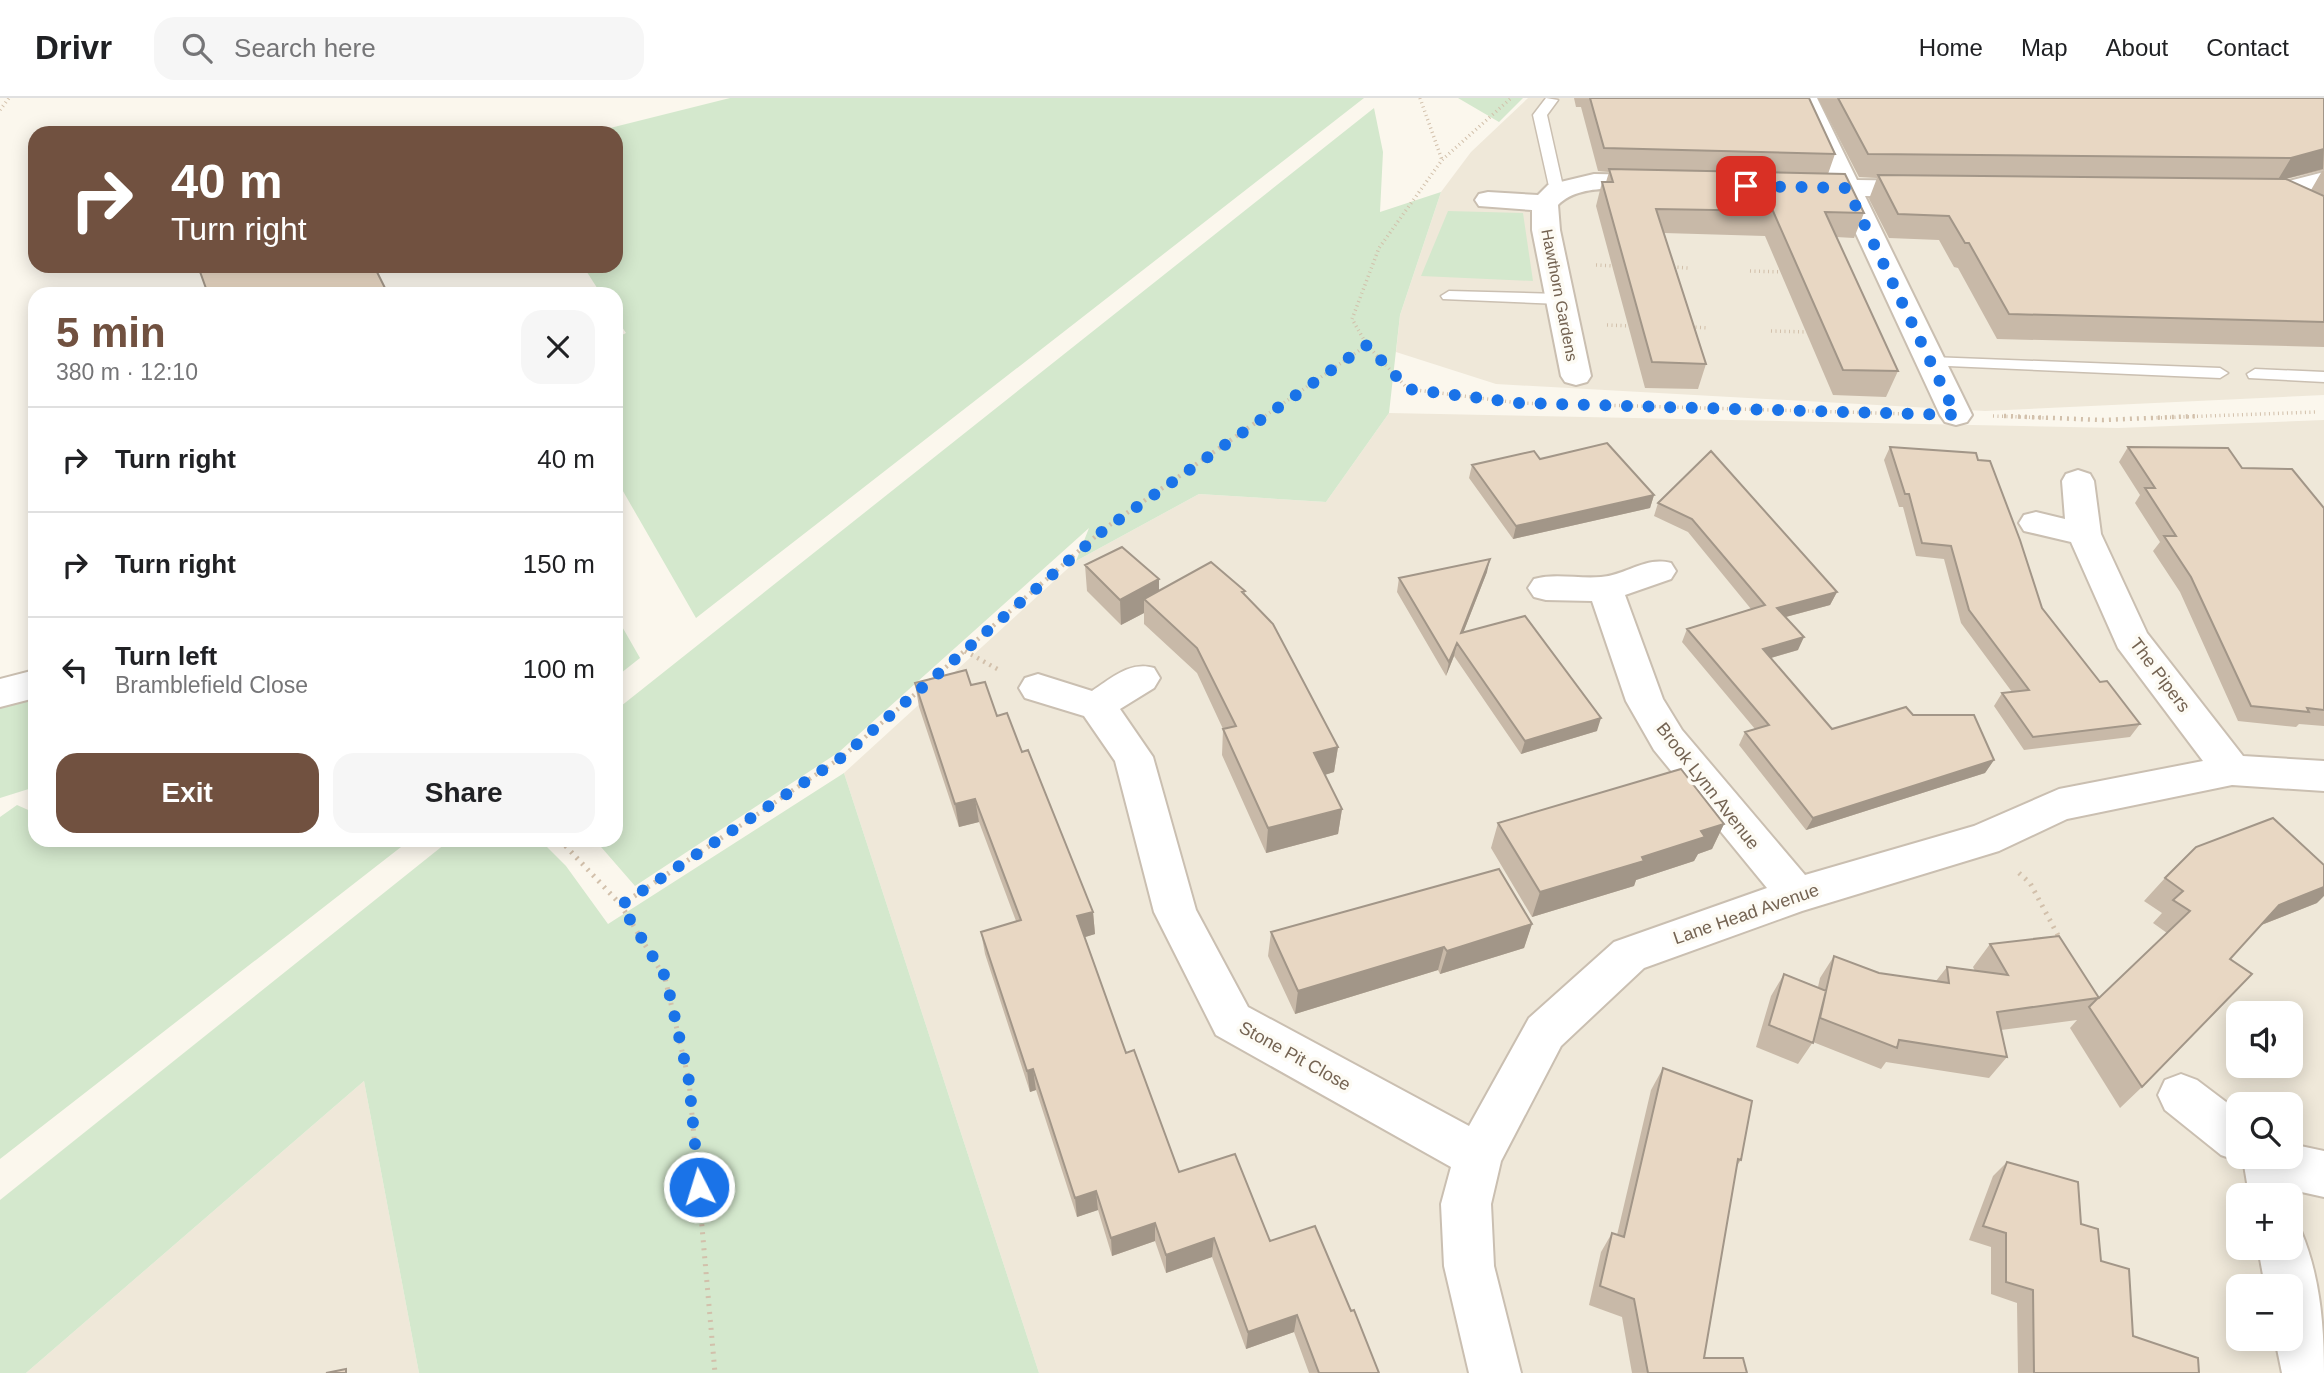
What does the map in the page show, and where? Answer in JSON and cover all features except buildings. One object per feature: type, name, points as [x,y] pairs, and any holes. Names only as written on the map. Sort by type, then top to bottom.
[{"type":"street","points":[[1805,98],[1956,415]]},
{"type":"street","points":[[2222,191],[2277,192],[2324,180]]},
{"type":"street","points":[[1488,200],[1551,197],[1594,181],[1674,184]]},
{"type":"street","points":[[1767,186],[1944,189]]},
{"type":"street","points":[[2277,192],[2312,211]]},
{"type":"street","name":"Hawthorn Gardens","points":[[1551,197],[1553,264],[1576,376]]},
{"type":"street","name":"The Pipers","points":[[2078,481],[2084,534],[2131,639],[2232,770]]},
{"type":"street","points":[[2036,523],[2084,534]]},
{"type":"street","points":[[1546,588],[1605,589],[1659,571]]},
{"type":"street","name":"Brook Lynn Avenue","points":[[1605,589],[1645,701],[1668,740],[1797,895]]},
{"type":"street","points":[[1038,688],[1097,706],[1141,678]]},
{"type":"street","points":[[0,693],[28,686]]},
{"type":"street","name":"Stone Pit Close","points":[[1097,706],[1134,757],[1175,912],[1232,1021],[1478,1156]]},
{"type":"street","name":"Lane Head Avenue","points":[[1495,1373],[1469,1266],[1466,1204],[1478,1156],[1545,1032],[1629,955],[1797,895],[1985,839],[2059,805],[2232,770],[2324,776]]},
{"type":"street","points":[[2181,1095],[2226,1134]]},
{"type":"street","points":[[2295,1169],[2324,1174]]},
{"type":"street","points":[[2285,1260],[2308,1373]]},
{"type":"lane","points":[[1551,100],[1540,115],[1551,197]]},
{"type":"lane","points":[[1449,296],[1562,312]]},
{"type":"lane","points":[[1931,362],[2220,373]]},
{"type":"lane","points":[[2255,374],[2324,377]]},
{"type":"path","points":[[0,110],[9,98]]},
{"type":"path","points":[[1420,98],[1442,160]]},
{"type":"path","points":[[1511,98],[1442,160],[1379,247],[1352,319],[1367,345],[1408,389],[1519,403],[1560,404]]},
{"type":"path","points":[[1553,264],[1620,266]]},
{"type":"path","points":[[1661,267],[1688,268]]},
{"type":"path","points":[[1750,271],[1792,272]]},
{"type":"path","points":[[1562,312],[1643,326]]},
{"type":"path","points":[[1682,327],[1709,328]]},
{"type":"path","points":[[1771,331],[1811,332]]},
{"type":"path","points":[[621,905],[842,757],[1104,530],[1367,345]]},
{"type":"path","points":[[1601,405],[2102,420],[2324,412]]},
{"type":"path","points":[[1985,839],[2030,883],[2063,945]]},
{"type":"path","points":[[567,847],[621,905],[666,978],[689,1081],[715,1373]]},
{"type":"shaded area","points":[[1528,98],[2324,98],[2324,395],[1985,411],[1496,384],[1396,352],[1400,315],[1441,192],[1471,152]]},
{"type":"shaded area","points":[[1389,413],[2118,428],[2324,420],[2324,1373],[1039,1373],[844,773],[1076,561],[1199,494],[1326,502]]},
{"type":"shaded area","points":[[364,1081],[419,1373],[26,1373]]},
{"type":"green space","points":[[730,98],[1364,98],[696,618],[623,491],[623,334],[626,333],[623,328],[623,287],[596,287],[588,273],[623,273],[623,126],[618,126]]},
{"type":"green space","points":[[1458,98],[1523,98],[1499,122]]},
{"type":"green space","points":[[1374,108],[1383,152],[1380,212],[1441,192],[1400,315],[1389,413],[1326,502],[1199,494],[1076,561],[1089,528],[839,752],[635,886],[601,847],[623,847],[623,704]]},
{"type":"green space","points":[[1448,211],[1523,213],[1533,281],[1421,276]]},
{"type":"green space","points":[[623,628],[640,658],[623,671]]},
{"type":"green space","points":[[28,696],[28,789],[0,798],[0,704]]},
{"type":"green space","points":[[844,773],[1039,1373],[419,1373],[364,1081],[26,1373],[0,1373],[0,1200],[441,847],[547,847],[566,866],[608,924]]},
{"type":"green space","points":[[17,805],[28,810],[28,847],[401,847],[0,1159],[0,817]]},
{"type":"route","points":[[699,1187],[689,1081],[666,978],[621,905],[842,757],[1104,530],[1367,345],[1408,389],[1519,403],[1956,415],[1847,188],[1746,186]]}]
